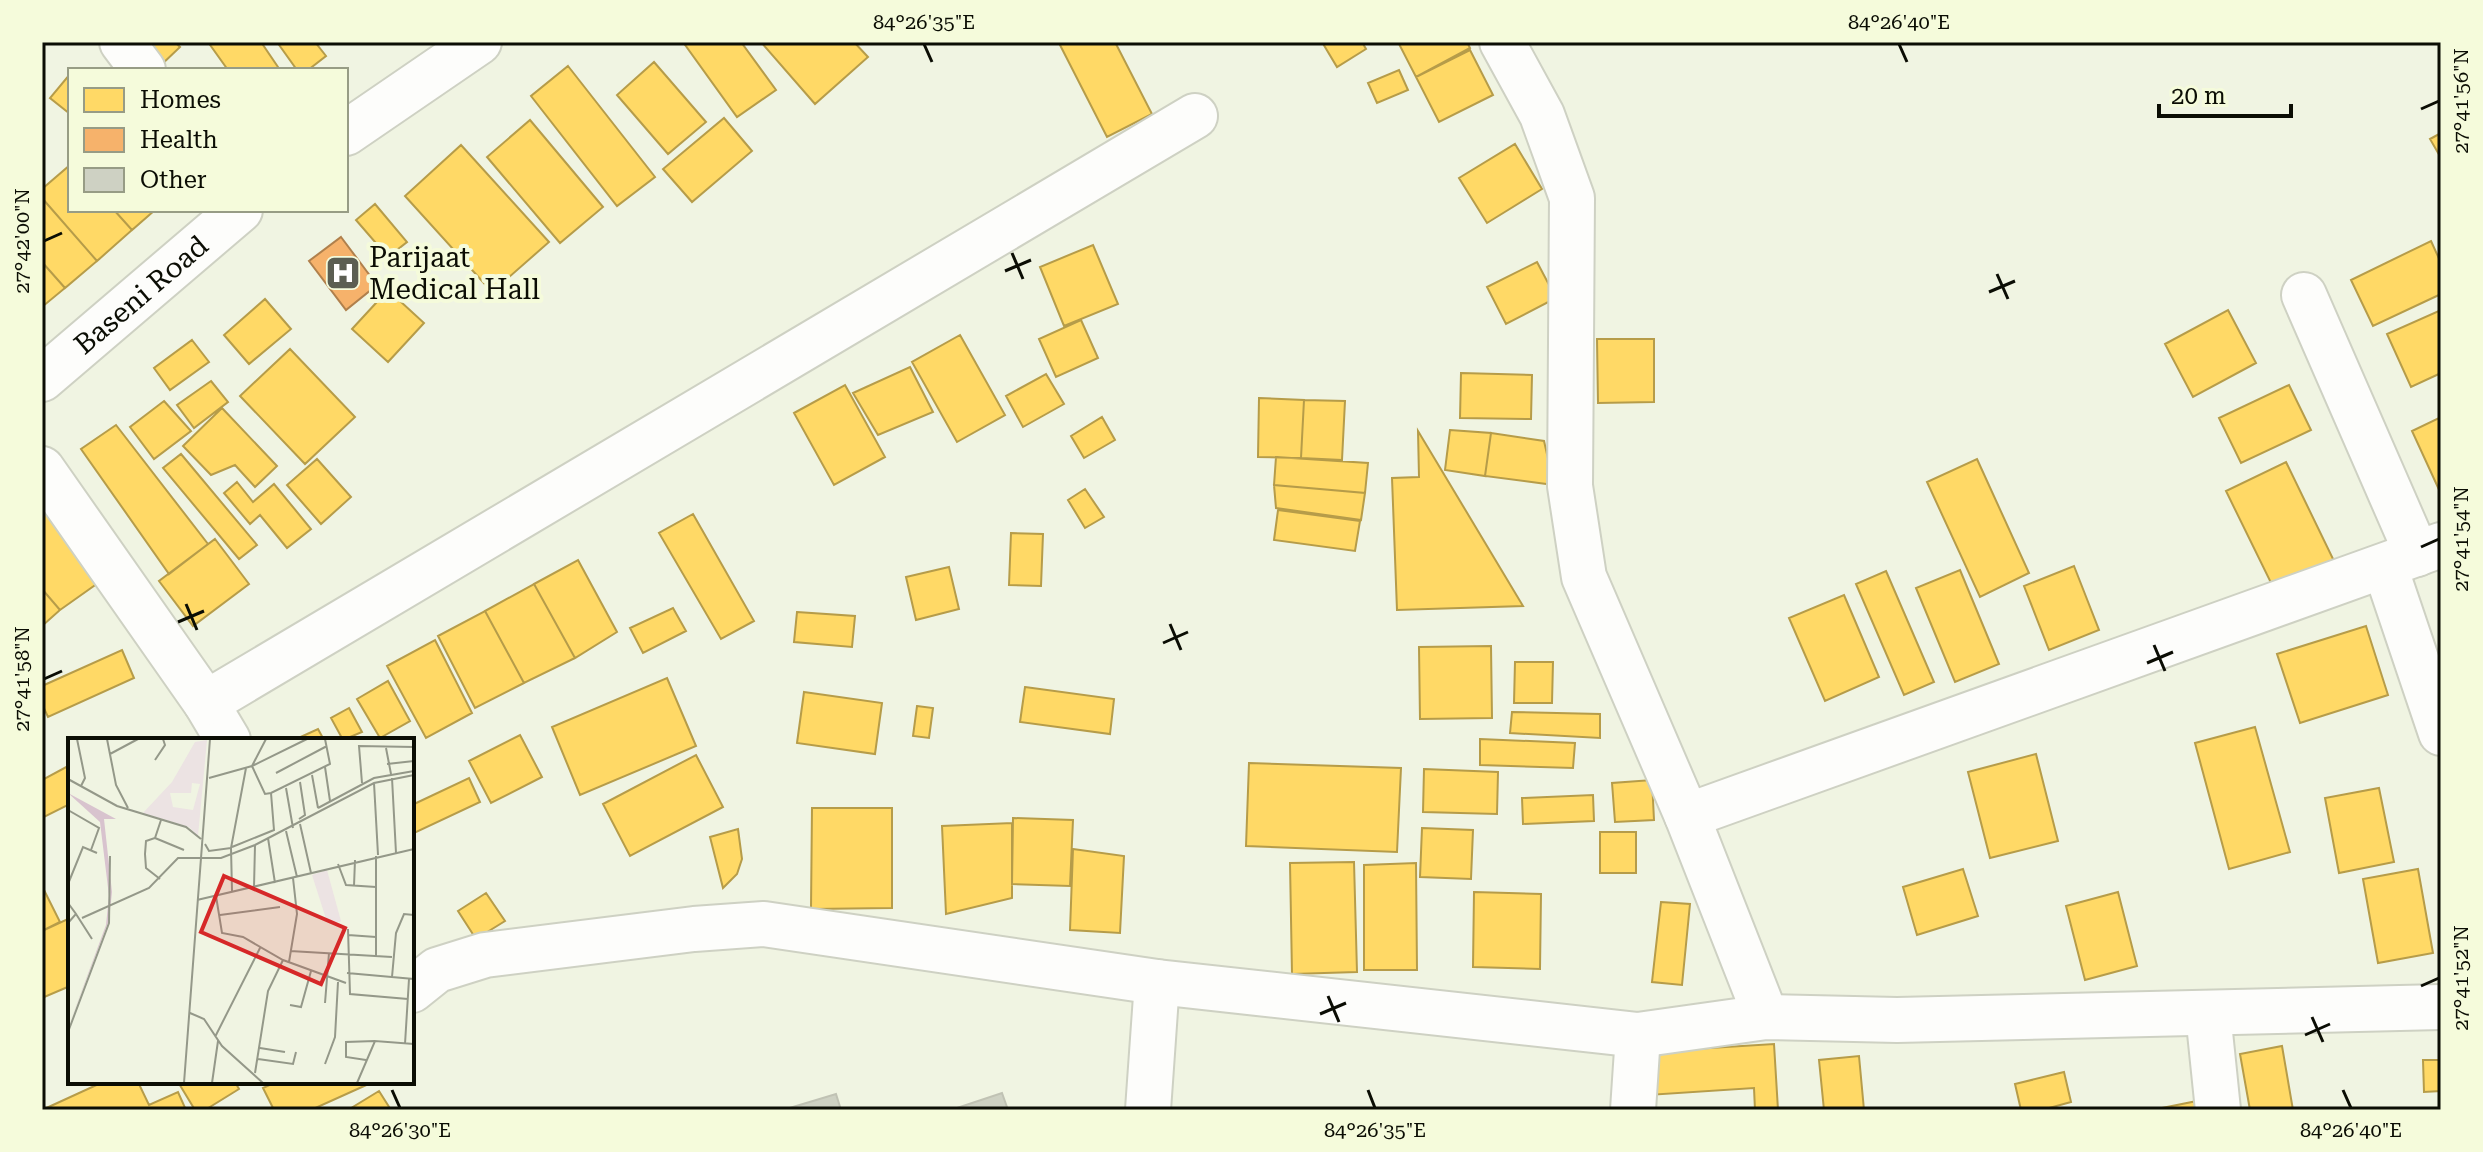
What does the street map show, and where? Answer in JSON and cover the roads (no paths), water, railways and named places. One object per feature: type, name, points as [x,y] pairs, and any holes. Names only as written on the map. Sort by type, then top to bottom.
[{"type":"street","points":[[122,42],[142,68]]},
{"type":"street","points":[[348,132],[479,42]]},
{"type":"street","points":[[1502,42],[1542,115],[1572,198],[1570,486],[1584,577],[1687,816],[1766,1017]]},
{"type":"street","points":[[206,703],[1195,116]]},
{"type":"street","name":"Baseni Road","points":[[42,379],[238,212]]},
{"type":"street","points":[[2304,295],[2414,555],[2441,733]]},
{"type":"street","points":[[42,469],[206,703],[227,738]]},
{"type":"street","points":[[1687,816],[2414,555]]},
{"type":"street","points":[[414,988],[437,970],[485,955],[694,929],[764,924],[1157,982],[1638,1035],[1766,1017],[1897,1020],[2441,1007]]},
{"type":"street","points":[[1148,1110],[1157,982]]},
{"type":"street","points":[[2208,1013],[2218,1110]]},
{"type":"street","points":[[1633,1110],[1638,1035]]},
{"type":"place","name":"Parijaat Medical Hall","points":[[343,273]]}]
